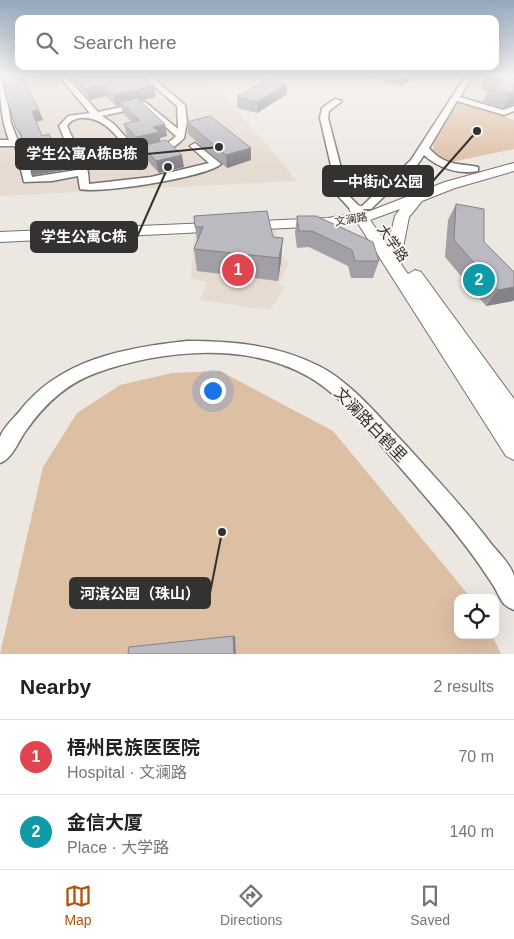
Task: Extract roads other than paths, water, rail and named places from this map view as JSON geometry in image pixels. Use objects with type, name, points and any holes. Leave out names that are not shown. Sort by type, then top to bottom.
[{"type":"main road","name":"文澜路","points":[[0,228],[365,212],[441,180],[514,160]]},
{"type":"main road","name":"文澜路","points":[[0,236],[328,222],[418,198],[450,185],[514,167]]},
{"type":"main road","points":[[328,222],[392,252],[402,216],[418,198]]},
{"type":"main road","name":"大学路","points":[[365,212],[514,448]]},
{"type":"main road","name":"大学路","points":[[392,252],[514,418]]},
{"type":"street","points":[[4,106],[7,123],[14,142]]},
{"type":"street","points":[[88,106],[96,115],[106,120],[135,153],[142,155],[170,147],[181,136],[184,125],[181,106]]},
{"type":"street","points":[[138,106],[96,115],[73,117],[66,120],[63,126],[83,172],[84,187],[119,186],[187,174],[216,164],[195,146]]},
{"type":"street","points":[[147,106],[181,136]]},
{"type":"street","points":[[331,106],[325,110],[324,118],[343,196],[365,212],[415,162],[451,106]]},
{"type":"street","points":[[482,106],[504,114],[514,107]]},
{"type":"street","points":[[0,142],[14,142],[19,145],[28,180],[83,172]]},
{"type":"street","points":[[424,148],[432,158],[447,166],[475,170]]},
{"type":"street","name":"文澜路白鹤里","points":[[0,454],[14,431],[36,405],[59,383],[87,369],[118,359],[173,349],[234,348],[265,353],[293,362],[314,372],[338,388],[368,418],[451,510],[501,576],[514,598]]},
{"type":"place","name":"一中街心公园","points":[[477,131]]},
{"type":"place","name":"学生公寓A栋B栋","points":[[219,147]]},
{"type":"place","name":"学生公寓C栋","points":[[168,167]]},
{"type":"place","name":"梧州民族医医院","points":[[238,270]]},
{"type":"place","name":"金信大厦","points":[[479,280]]},
{"type":"place","name":"河滨公园（珠山）","points":[[222,532]]}]
